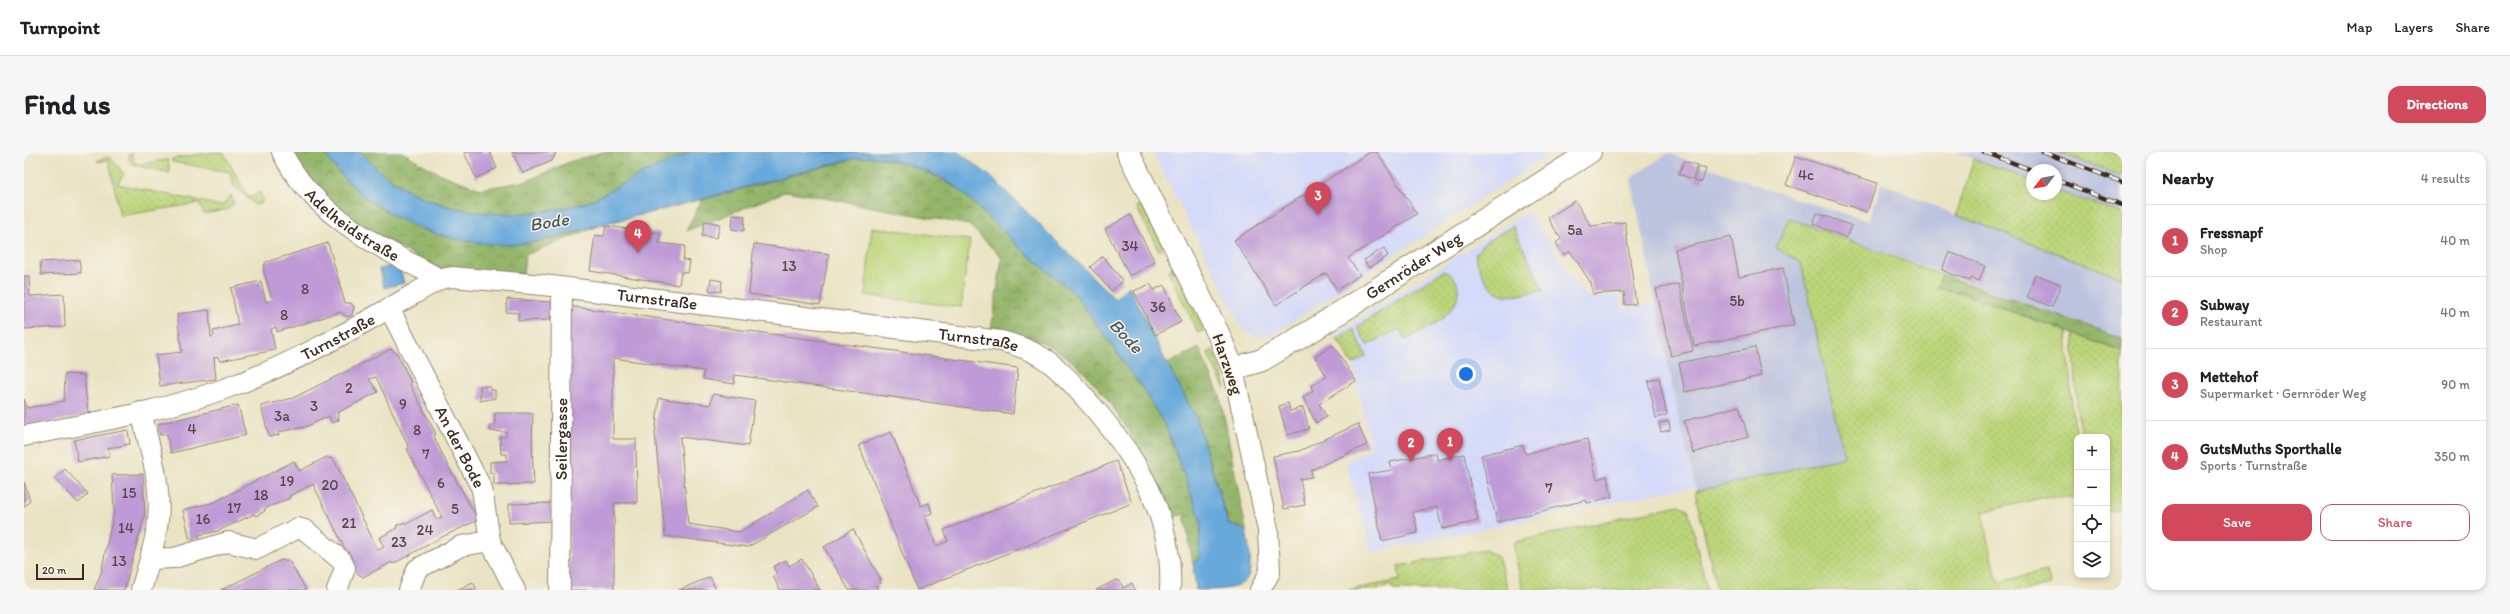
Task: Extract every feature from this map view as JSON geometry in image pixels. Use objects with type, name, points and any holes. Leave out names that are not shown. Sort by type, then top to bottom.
[{"type":"main road","name":"Harzweg","points":[[1128,152],[1214,326],[1232,369]]},
{"type":"main road","name":"Gernröder Weg","points":[[1232,369],[1268,357],[1310,332],[1590,152]]},
{"type":"street","name":"Adelheidstraße","points":[[282,152],[308,190],[348,226],[440,279]]},
{"type":"street","name":"Turnstraße","points":[[24,436],[141,412],[210,394],[268,371],[332,341],[440,279],[466,278],[562,288],[1001,341],[1034,351],[1048,360],[1067,378],[1112,430],[1135,460],[1153,497],[1163,525],[1170,558],[1170,590]]},
{"type":"street","name":"Seilergasse","points":[[560,590],[562,288]]},
{"type":"street","name":"An der Bode","points":[[389,308],[482,489],[490,541],[515,590]]},
{"type":"street","name":"Harzweg","points":[[1232,369],[1266,513],[1270,553],[1264,584]]},
{"type":"street","points":[[141,412],[153,460],[158,501],[158,519],[150,559],[141,590]]},
{"type":"street","points":[[150,559],[174,558],[228,542],[257,549],[298,528],[305,530],[341,560],[345,568],[337,590]]},
{"type":"street","points":[[409,590],[417,569],[462,546],[490,541]]},
{"type":"shaded area","points":[[1153,152],[1540,152],[1544,158],[1271,335],[1259,337],[1244,331]]},
{"type":"shaded area","points":[[1956,152],[2058,152],[2122,176],[2122,214],[2062,192],[2062,164],[2026,164],[2026,179]]},
{"type":"shaded area","points":[[1668,153],[1796,199],[1869,221],[1882,183],[1956,215],[2122,278],[2122,338],[1789,218],[1814,314],[1844,458],[1695,492],[1696,488],[1679,420],[1631,178]]},
{"type":"shaded area","points":[[1528,211],[1572,278],[1589,298],[1620,295],[1623,309],[1655,303],[1679,420],[1696,488],[1678,489],[1371,552],[1346,462],[1371,449],[1353,364],[1334,335]]},
{"type":"green space","points":[[214,152],[223,152],[249,198],[260,192],[263,200],[261,203],[255,205],[233,185],[230,172],[172,162],[172,159]]},
{"type":"green space","points":[[293,152],[324,152],[341,174],[361,194],[383,210],[408,223],[434,233],[462,240],[489,244],[528,243],[551,239],[606,223],[525,255],[523,275],[437,269],[350,219],[308,177]]},
{"type":"green space","points":[[361,152],[402,152],[438,173],[480,189],[527,181],[569,162],[603,152],[691,152],[648,171],[599,197],[584,203],[555,210],[524,213],[494,213],[464,210],[435,202],[408,190],[383,173]]},
{"type":"green space","points":[[2058,152],[2115,152],[2122,155],[2122,176]]},
{"type":"green space","points":[[132,153],[135,164],[168,160],[170,173],[134,165],[129,160],[129,155]]},
{"type":"green space","points":[[107,157],[111,158],[124,174],[117,184],[222,206],[231,195],[234,204],[229,209],[204,214],[199,203],[120,216],[109,160],[98,162],[98,160]]},
{"type":"green space","points":[[876,157],[919,167],[960,190],[1023,251],[1075,294],[1141,386],[1166,427],[1201,521],[1198,560],[1193,563],[1184,514],[1174,517],[1152,472],[1123,422],[1106,398],[1088,377],[1069,359],[1050,346],[1022,335],[991,330],[1002,258],[969,225],[787,191],[686,231],[702,200],[856,158]]},
{"type":"green space","points":[[1974,159],[2026,179],[2026,200],[2062,200],[2062,192],[2122,214],[2122,278],[1956,215]]},
{"type":"green space","points":[[1136,206],[1142,206],[1163,247],[1159,251]]},
{"type":"green space","points":[[1789,218],[1942,275],[1937,288],[1959,292],[2067,332],[2073,420],[2076,434],[2074,434],[2074,499],[2046,497],[1982,512],[1998,582],[2047,571],[2051,585],[2030,590],[1717,590],[1695,492],[1844,457],[1801,263],[1776,248]]},
{"type":"green space","points":[[1513,226],[1543,290],[1521,295],[1505,295],[1491,287],[1479,267],[1476,256],[1481,246]]},
{"type":"green space","points":[[872,227],[970,240],[961,307],[865,295]]},
{"type":"green space","points":[[1173,267],[1204,330],[1198,333],[1168,271]]},
{"type":"green space","points":[[1443,271],[1454,278],[1458,286],[1457,299],[1447,315],[1431,326],[1405,340],[1400,329],[1367,345],[1357,327]]},
{"type":"green space","points":[[1942,275],[2122,338],[2122,352],[1959,292],[1936,288]]},
{"type":"green space","points":[[1353,329],[1366,356],[1353,364],[1337,339]]},
{"type":"green space","points":[[2073,333],[2122,352],[2122,509],[2110,511],[2110,434],[2080,434],[2078,419]]},
{"type":"green space","points":[[1199,348],[1220,396],[1246,530],[1229,524],[1196,417],[1167,364]]},
{"type":"green space","points":[[1213,350],[1223,377],[1225,389],[1207,353]]},
{"type":"green space","points":[[1679,505],[1688,509],[1707,590],[1523,590],[1514,551],[1515,542]]},
{"type":"green space","points":[[1485,550],[1498,557],[1508,590],[1393,590],[1391,585],[1377,590],[1349,590],[1400,580],[1398,566]]},
{"type":"water","name":"Bode","points":[[324,152],[361,152],[383,173],[408,190],[435,202],[464,210],[494,213],[524,213],[555,210],[584,203],[599,197],[648,171],[691,152],[958,152],[990,176],[1115,299],[1129,286],[1167,364],[1196,417],[1228,524],[1246,530],[1250,562],[1249,573],[1245,580],[1239,585],[1214,590],[1196,590],[1193,563],[1198,560],[1201,521],[1166,427],[1141,386],[1075,294],[1023,251],[960,190],[940,177],[899,161],[876,157],[856,158],[556,237],[531,243],[504,245],[478,243],[452,238],[426,231],[402,220],[379,207],[358,192],[340,173]]},
{"type":"water","points":[[399,264],[404,283],[384,288],[379,269]]},
{"type":"building","points":[[464,152],[490,152],[497,168],[476,178]]},
{"type":"building","points":[[512,152],[556,152],[552,161],[523,173]]},
{"type":"building","points":[[1370,152],[1377,152],[1417,214],[1348,258],[1360,275],[1337,290],[1326,273],[1276,305],[1234,240]]},
{"type":"building","points":[[1796,156],[1877,183],[1867,212],[1786,185]]},
{"type":"building","points":[[1684,161],[1697,165],[1692,179],[1679,174]]},
{"type":"building","points":[[1698,167],[1706,169],[1702,182],[1694,180]]},
{"type":"building","points":[[1575,201],[1591,226],[1625,222],[1636,304],[1625,305],[1624,292],[1593,294],[1591,283],[1570,251],[1564,255],[1556,243],[1561,239],[1548,218]]},
{"type":"building","points":[[1817,213],[1852,226],[1847,238],[1813,224]]},
{"type":"building","points":[[733,215],[745,216],[744,231],[732,229]]},
{"type":"building","points":[[1130,215],[1155,262],[1130,276],[1105,229]]},
{"type":"building","points":[[705,221],[720,224],[717,238],[702,236]]},
{"type":"building","points":[[606,226],[660,233],[659,243],[685,246],[683,260],[690,261],[688,273],[681,272],[679,285],[590,271],[595,235],[604,236]]},
{"type":"building","points":[[1731,237],[1739,277],[1783,268],[1794,325],[1694,346],[1675,249]]},
{"type":"building","points":[[328,243],[345,303],[351,303],[354,307],[352,315],[347,317],[340,312],[277,332],[276,327],[271,329],[275,350],[220,361],[218,357],[214,358],[216,379],[160,386],[156,355],[182,352],[177,314],[209,310],[211,337],[214,336],[213,331],[238,325],[231,288],[261,281],[266,302],[272,300],[263,268],[266,262]]},
{"type":"building","points":[[754,244],[829,254],[820,305],[749,294]]},
{"type":"building","points":[[1384,248],[1388,256],[1369,268],[1364,260]]},
{"type":"building","points":[[1949,252],[1985,266],[1979,281],[1971,278],[1970,281],[1942,270]]},
{"type":"building","points":[[1103,256],[1123,281],[1111,291],[1090,267]]},
{"type":"building","points":[[79,260],[81,273],[41,275],[40,262]]},
{"type":"building","points":[[2035,274],[2061,284],[2052,307],[2027,297]]},
{"type":"building","points":[[24,276],[29,276],[30,296],[64,294],[65,327],[24,329]]},
{"type":"building","points":[[711,279],[722,281],[721,292],[709,290]]},
{"type":"building","points":[[1150,284],[1154,290],[1164,285],[1181,322],[1155,335],[1134,291]]},
{"type":"building","points":[[1679,284],[1693,351],[1671,356],[1656,289]]},
{"type":"building","points":[[507,299],[552,302],[550,320],[518,321],[519,313],[506,312]]},
{"type":"building","points":[[568,306],[1018,368],[1013,414],[735,375],[734,384],[703,379],[704,371],[613,358],[613,439],[636,439],[637,503],[614,503],[614,590],[569,590]]},
{"type":"building","points":[[1333,345],[1356,381],[1319,404],[1327,417],[1316,423],[1303,397],[1313,391],[1311,386],[1327,377],[1315,357]]},
{"type":"building","points":[[1755,347],[1761,376],[1685,392],[1679,363]]},
{"type":"building","points":[[391,349],[397,353],[411,382],[409,383],[436,434],[434,436],[445,460],[478,520],[444,536],[393,564],[392,562],[363,577],[357,573],[313,484],[289,496],[290,498],[264,509],[265,511],[256,516],[254,514],[218,531],[199,535],[199,538],[190,540],[183,510],[215,502],[294,461],[299,471],[327,457],[334,460],[378,550],[384,547],[379,538],[397,528],[396,526],[405,522],[406,524],[432,510],[436,520],[442,517],[407,449],[409,448],[376,377],[369,379],[378,392],[337,413],[339,420],[332,423],[329,416],[305,427],[278,432],[279,435],[269,437],[261,406],[293,398]]},
{"type":"building","points":[[65,374],[84,375],[88,415],[24,427],[24,399],[27,408],[64,401]]},
{"type":"building","points":[[1659,378],[1667,415],[1656,418],[1648,381]]},
{"type":"building","points":[[480,386],[490,386],[490,390],[495,390],[495,398],[480,401]]},
{"type":"building","points":[[713,394],[755,401],[748,446],[680,437],[688,524],[740,532],[808,490],[818,507],[748,547],[665,536],[655,434],[659,398],[710,405]]},
{"type":"building","points":[[1288,403],[1290,411],[1303,407],[1309,429],[1287,435],[1279,406]]},
{"type":"building","points":[[238,405],[246,435],[171,453],[167,434],[160,435],[158,424]]},
{"type":"building","points":[[1739,406],[1748,437],[1693,453],[1684,421]]},
{"type":"building","points":[[495,413],[533,413],[532,445],[534,484],[494,485],[494,473],[490,473],[490,462],[507,461],[507,454],[501,454],[500,437],[506,437],[506,432],[490,431],[490,425],[495,425]]},
{"type":"building","points":[[1669,421],[1670,430],[1661,432],[1659,423]]},
{"type":"building","points":[[1358,424],[1367,445],[1311,470],[1312,477],[1300,479],[1305,505],[1284,509],[1273,456],[1299,451]]},
{"type":"building","points":[[128,430],[130,444],[108,448],[110,456],[78,462],[74,440]]},
{"type":"building","points":[[891,432],[921,506],[929,503],[932,513],[925,516],[936,546],[948,541],[944,530],[1116,461],[1132,503],[917,590],[859,445]]},
{"type":"building","points":[[1587,439],[1597,479],[1607,476],[1612,497],[1587,503],[1586,500],[1497,522],[1481,455],[1523,445],[1525,454]]},
{"type":"building","points":[[1436,453],[1437,460],[1464,454],[1478,521],[1442,529],[1437,507],[1413,512],[1418,533],[1382,541],[1368,474],[1392,470],[1390,462]]},
{"type":"building","points":[[65,469],[88,494],[78,503],[55,478]]},
{"type":"building","points":[[143,474],[145,514],[124,590],[94,590],[101,573],[114,511],[112,475]]},
{"type":"building","points":[[24,482],[30,501],[24,507]]},
{"type":"building","points":[[554,503],[555,521],[509,523],[509,504]]},
{"type":"building","points":[[853,529],[881,580],[879,581],[881,583],[876,586],[878,590],[849,590],[824,547]]},
{"type":"building","points":[[802,559],[820,590],[780,590],[773,576],[777,574],[773,567],[786,560],[789,566]]},
{"type":"building","points":[[281,560],[290,562],[306,590],[221,590]]},
{"type":"building","points":[[710,577],[716,590],[679,590]]},
{"type":"building","points":[[1116,580],[1120,581],[1123,588],[1132,583],[1135,590],[1096,590]]},
{"type":"building","points":[[473,582],[477,590],[457,590]]},
{"type":"railway","points":[[1984,152],[2026,168]]},
{"type":"railway","points":[[2043,152],[2122,182]]},
{"type":"railway","points":[[2062,182],[2122,205]]},
{"type":"place","name":"Mettehof","points":[[1318,215]]},
{"type":"place","name":"GutsMuths Sporthalle","points":[[638,253]]},
{"type":"place","name":"Fressnapf","points":[[1450,461]]},
{"type":"place","name":"Subway","points":[[1411,462]]}]
